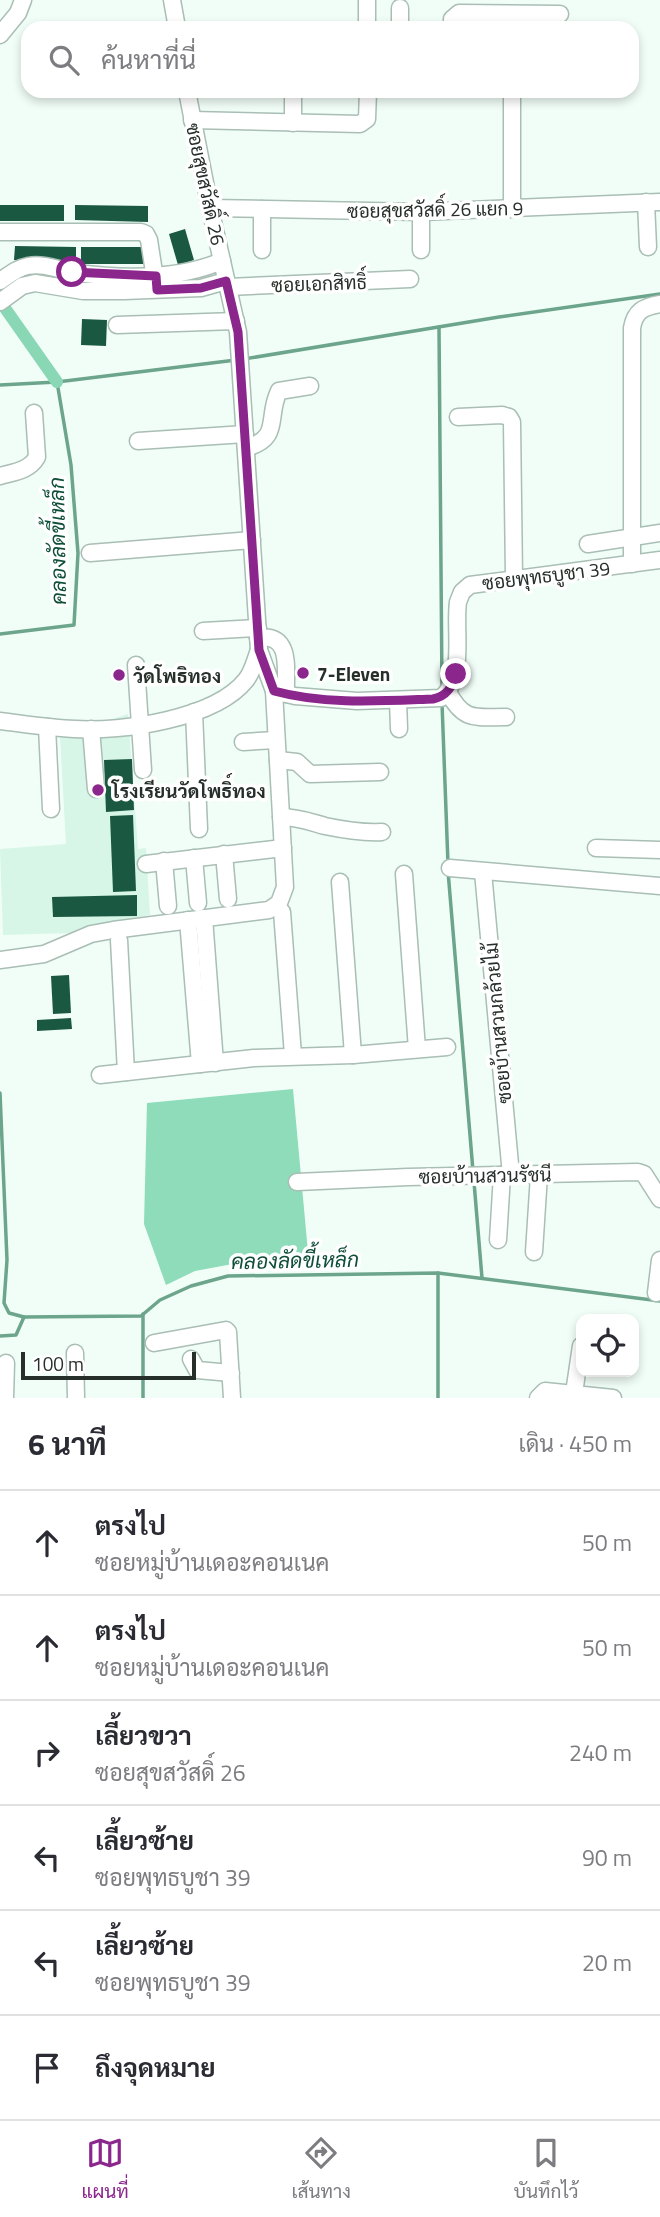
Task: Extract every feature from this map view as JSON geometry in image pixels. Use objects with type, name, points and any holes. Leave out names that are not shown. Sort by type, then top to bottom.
[{"type":"street","points":[[172,0],[176,21]]},
{"type":"street","points":[[368,0],[368,21]]},
{"type":"street","points":[[0,35],[3,34],[17,2]]},
{"type":"street","points":[[400,8],[400,21]]},
{"type":"street","points":[[453,21],[454,16],[459,13],[560,14]]},
{"type":"street","name":"ซอยสุขสวัสดิ์ 26","points":[[188,98],[237,327],[258,639],[280,693]]},
{"type":"street","points":[[293,98],[293,123]]},
{"type":"street","points":[[192,120],[364,123],[368,113],[368,98]]},
{"type":"street","points":[[512,98],[512,209]]},
{"type":"street","points":[[648,247],[653,202]]},
{"type":"street","name":"ซอยสุขสวัสดิ์ 26 แยก 9","points":[[210,208],[421,212],[653,202]]},
{"type":"street","points":[[262,209],[262,250]]},
{"type":"street","points":[[421,212],[421,250]]},
{"type":"street","points":[[0,232],[141,232],[146,234],[149,240],[156,283]]},
{"type":"street","points":[[0,281],[18,279],[83,291],[156,283],[222,261]]},
{"type":"street","points":[[0,302],[18,279]]},
{"type":"street","name":"ซอยเอกสิทธิ์","points":[[156,283],[201,288],[227,284],[410,279]]},
{"type":"street","points":[[632,564],[632,328],[639,310],[660,304]]},
{"type":"street","points":[[117,325],[237,327]]},
{"type":"street","points":[[138,441],[266,440],[279,391],[310,386]]},
{"type":"street","points":[[0,476],[24,470],[37,457],[34,413]]},
{"type":"street","points":[[458,416],[502,415],[509,417],[512,422],[514,578]]},
{"type":"street","points":[[588,544],[660,533]]},
{"type":"street","points":[[90,553],[252,540]]},
{"type":"street","name":"ซอยพุทธบูชา 39","points":[[448,692],[456,674],[456,614],[462,592],[470,585],[660,560]]},
{"type":"street","points":[[8,960],[44,954],[91,934],[197,914],[256,912],[276,907],[285,887],[276,740],[284,648],[279,641],[272,638],[258,639],[203,631]]},
{"type":"street","points":[[0,721],[91,729],[139,724],[194,712],[233,692],[252,670],[258,639]]},
{"type":"street","points":[[136,665],[142,770]]},
{"type":"street","points":[[280,693],[358,701],[433,699],[441,698],[448,692],[458,710],[470,716],[506,718]]},
{"type":"street","points":[[398,700],[399,729]]},
{"type":"street","points":[[194,712],[200,829]]},
{"type":"street","points":[[47,726],[51,808]]},
{"type":"street","points":[[91,729],[96,789]]},
{"type":"street","points":[[243,742],[276,740]]},
{"type":"street","points":[[278,760],[297,762],[310,774],[380,772]]},
{"type":"street","points":[[281,817],[300,817],[322,825],[366,833],[382,832]]},
{"type":"street","points":[[146,864],[283,848]]},
{"type":"street","points":[[596,848],[660,850]]},
{"type":"street","points":[[224,854],[228,900]]},
{"type":"street","points":[[194,858],[208,1064]]},
{"type":"street","points":[[164,861],[168,906]]},
{"type":"street","points":[[450,868],[660,886]]},
{"type":"street","name":"ซอยบ้านสวนกล้วยไม้","points":[[483,872],[506,1175],[498,1240]]},
{"type":"street","points":[[404,874],[417,1049]]},
{"type":"street","points":[[340,882],[353,1055]]},
{"type":"street","points":[[282,912],[293,1055]]},
{"type":"street","points":[[119,940],[126,1072]]},
{"type":"street","points":[[100,1075],[293,1055],[353,1055],[447,1047]]},
{"type":"street","name":"ซอยบ้านสวนรัชนี","points":[[297,1182],[638,1171],[644,1174],[660,1199]]},
{"type":"street","points":[[534,1252],[539,1175]]},
{"type":"street","points":[[656,1293],[660,1260]]},
{"type":"street","points":[[154,1343],[228,1332],[232,1398]]},
{"type":"street","points":[[75,1353],[76,1398]]},
{"type":"street","points":[[191,1359],[197,1370],[231,1373]]},
{"type":"street","points":[[5,1398],[6,1363]]},
{"type":"street","points":[[575,1393],[577,1377]]},
{"type":"street","points":[[538,1398],[545,1391],[605,1398]]},
{"type":"shaded area","name":"โรงเรียนวัดโพธิ์ทอง","points":[[128,714],[138,849],[146,848],[150,915],[83,927],[70,933],[3,935],[0,849],[66,844],[60,736]]},
{"type":"green space","points":[[293,1089],[309,1263],[238,1263],[195,1271],[166,1285],[144,1224],[147,1103]]},
{"type":"building","points":[[0,205],[64,205],[64,221],[0,221]]},
{"type":"building","points":[[75,205],[148,206],[148,222],[75,220]]},
{"type":"building","points":[[185,229],[194,260],[178,265],[169,234]]},
{"type":"building","points":[[15,246],[76,247],[76,260],[14,260]]},
{"type":"building","points":[[81,247],[143,247],[143,264],[81,264]]},
{"type":"building","points":[[82,319],[107,320],[106,346],[81,345]]},
{"type":"building","points":[[132,759],[134,810],[106,812],[104,760]]},
{"type":"building","points":[[133,815],[136,891],[113,892],[110,816]]},
{"type":"building","points":[[137,895],[137,916],[53,917],[52,897]]},
{"type":"building","points":[[69,975],[71,1013],[53,1014],[51,976]]},
{"type":"building","points":[[71,1018],[72,1029],[37,1031],[37,1020]]},
{"type":"waterway","points":[[244,359],[499,317],[660,294]]},
{"type":"waterway","points":[[0,301],[57,382]]},
{"type":"waterway","points":[[439,327],[442,689]]},
{"type":"waterway","points":[[0,385],[57,382],[236,360]]},
{"type":"waterway","name":"คลองลัดขี้เหล็ก","points":[[0,634],[74,625],[78,553],[71,465],[57,382]]},
{"type":"waterway","points":[[442,703],[448,864]]},
{"type":"waterway","points":[[448,871],[473,1171]]},
{"type":"waterway","name":"คลองลัดขี้เหล็ก","points":[[0,1093],[7,1260],[4,1303],[9,1313],[24,1317],[141,1316],[160,1300],[191,1286],[228,1276],[438,1273],[438,1398]]},
{"type":"waterway","points":[[474,1182],[482,1278]]},
{"type":"waterway","points":[[438,1273],[660,1301]]},
{"type":"waterway","points":[[143,1314],[143,1398]]},
{"type":"waterway","points":[[0,1336],[16,1335],[24,1317]]},
{"type":"place","name":"7-Eleven","points":[[303,673]]},
{"type":"place","name":"วัดโพธิทอง","points":[[119,675]]},
{"type":"place","name":"โรงเรียนวัดโพธิ์ทอง","points":[[98,790]]},
{"type":"route","points":[[72,272],[156,276],[157,290],[201,288],[226,281],[238,332],[259,650],[274,691],[295,696],[358,701],[433,699],[441,698],[448,692],[456,674]]}]
